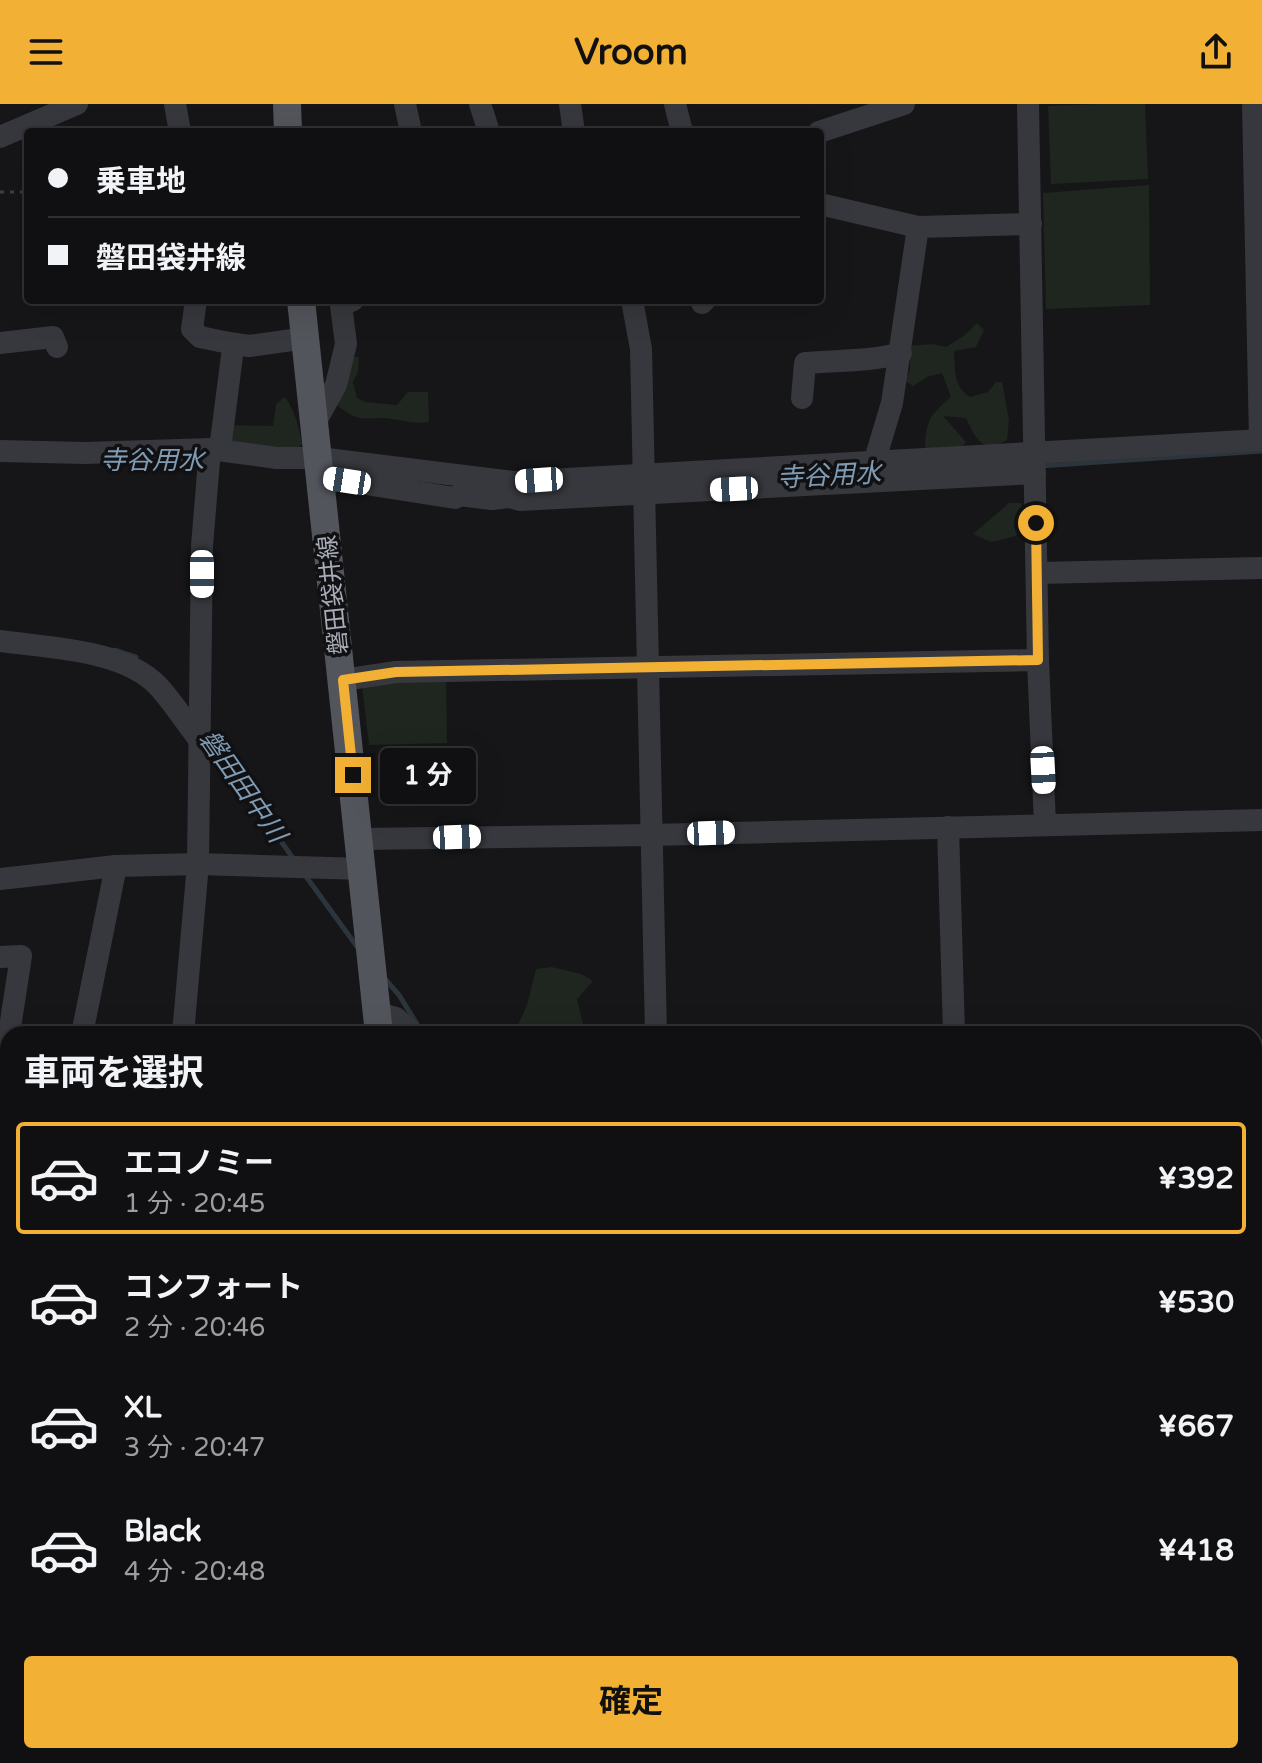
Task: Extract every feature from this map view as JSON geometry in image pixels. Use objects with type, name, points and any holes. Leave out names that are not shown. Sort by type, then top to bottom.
[{"type":"main road","points":[[287,104],[288,128]]},
{"type":"main road","name":"磐田袋井線","points":[[302,304],[378,1023]]},
{"type":"street","points":[[0,137],[77,104]]},
{"type":"street","points":[[175,104],[179,128]]},
{"type":"street","points":[[405,104],[410,128]]},
{"type":"street","points":[[480,104],[488,128]]},
{"type":"street","points":[[570,104],[573,128]]},
{"type":"street","points":[[675,104],[681,128]]},
{"type":"street","points":[[824,130],[904,104]]},
{"type":"street","points":[[1028,104],[1038,660],[1045,825]]},
{"type":"street","points":[[0,451],[85,453],[215,449],[320,467],[513,482],[644,484],[1035,463],[1261,440],[1253,104]]},
{"type":"street","points":[[824,205],[918,227],[1031,224]]},
{"type":"street","points":[[874,463],[892,403],[918,227]]},
{"type":"street","points":[[195,304],[192,329],[200,337],[249,346],[306,338]]},
{"type":"street","points":[[315,423],[336,385],[346,344],[341,305],[343,304]]},
{"type":"street","points":[[633,304],[641,349],[656,1026]]},
{"type":"street","points":[[0,343],[53,337],[57,347]]},
{"type":"street","points":[[184,1026],[198,864],[202,546],[233,348],[229,343]]},
{"type":"street","points":[[802,398],[805,363],[879,359],[901,353]]},
{"type":"street","points":[[644,484],[874,463],[1035,463]]},
{"type":"street","points":[[1038,573],[1262,568]]},
{"type":"street","points":[[0,641],[112,659],[138,670],[158,686],[201,742]]},
{"type":"street","points":[[343,680],[396,672],[1038,660]]},
{"type":"street","points":[[359,839],[1262,820]]},
{"type":"street","points":[[948,827],[954,1026]]},
{"type":"street","points":[[0,879],[116,866],[198,864],[363,869]]},
{"type":"street","points":[[84,1026],[116,866]]},
{"type":"street","points":[[0,957],[21,956],[10,1026]]},
{"type":"street","points":[[378,1023],[396,1018],[404,1026]]},
{"type":"path","points":[[0,192],[24,192]]},
{"type":"shaded area","points":[[1145,104],[1148,179],[1051,184],[1048,106]]},
{"type":"shaded area","points":[[1149,185],[1150,305],[1046,309],[1043,193]]},
{"type":"shaded area","points":[[977,323],[984,330],[976,347],[954,351],[956,377],[960,388],[970,397],[988,392],[996,382],[1002,382],[1009,420],[1007,440],[986,445],[977,438],[966,418],[943,416],[966,442],[960,449],[925,448],[930,419],[951,397],[942,373],[927,377],[913,386],[905,381],[910,369],[909,346],[933,344],[946,347]]},
{"type":"shaded area","points":[[351,357],[359,357],[358,372],[353,382],[357,398],[365,402],[397,405],[408,392],[428,392],[429,422],[359,418],[338,406],[338,393]]},
{"type":"shaded area","points":[[285,397],[301,438],[302,444],[296,451],[229,441],[223,425],[273,426],[276,404]]},
{"type":"shaded area","points":[[1009,503],[1021,503],[1025,517],[1016,536],[991,542],[973,534]]},
{"type":"shaded area","points":[[446,671],[447,743],[369,745],[361,677]]},
{"type":"shaded area","points":[[552,967],[581,974],[593,981],[577,999],[584,1026],[518,1026],[527,1005],[536,969]]},
{"type":"waterway","name":"寺谷用水","points":[[1040,466],[1262,451]]},
{"type":"waterway","name":"磐田田中川","points":[[115,650],[136,657]]},
{"type":"waterway","name":"磐田田中川","points":[[208,738],[295,861]]},
{"type":"waterway","name":"磐田田中川","points":[[305,875],[358,948]]},
{"type":"waterway","name":"磐田田中川","points":[[386,980],[417,1024]]},
{"type":"route","points":[[353,775],[343,680],[396,672],[1038,660],[1036,523]]}]
